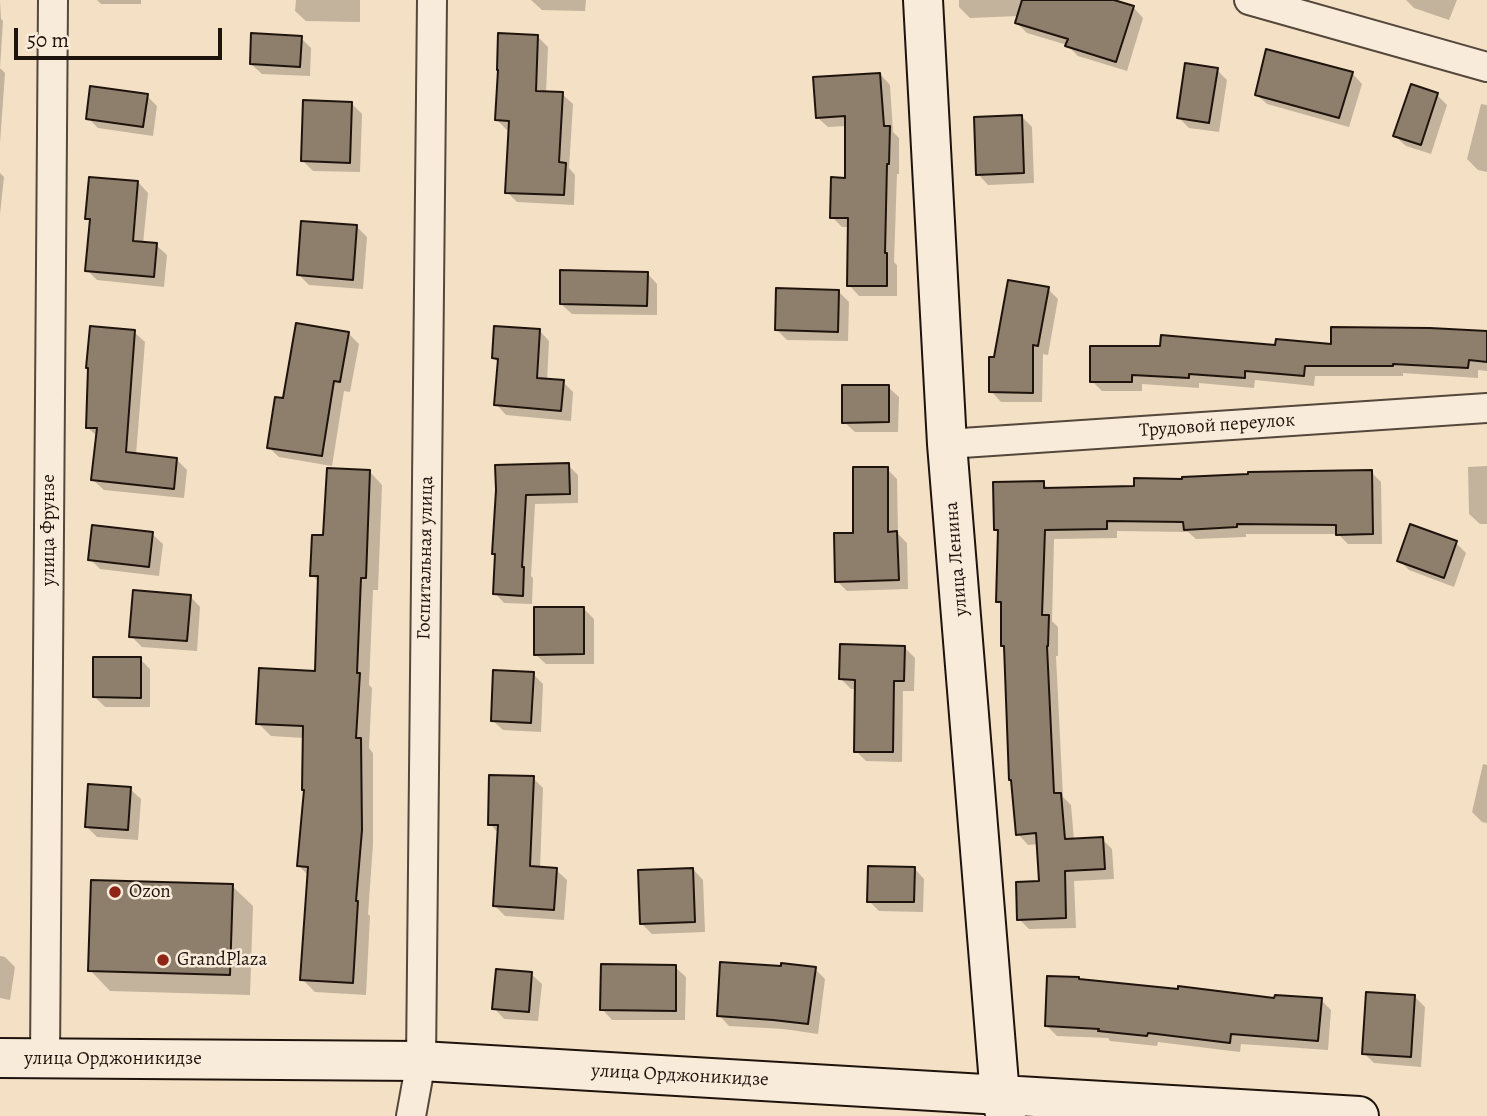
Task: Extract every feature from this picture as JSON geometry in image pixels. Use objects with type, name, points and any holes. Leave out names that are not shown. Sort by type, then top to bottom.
[{"type":"street","name":"улица Фрунзе","points":[[46,1059],[53,0]]},
{"type":"street","name":"Госпитальная улица","points":[[411,1116],[421,1061],[432,0]]},
{"type":"street","name":"улица Ленина","points":[[923,0],[947,444],[1003,1106]]},
{"type":"street","points":[[1249,0],[1487,67]]},
{"type":"street","name":"Трудовой переулок","points":[[947,444],[1487,408]]},
{"type":"street","name":"улица Орджоникидзе","points":[[0,1058],[421,1061],[1003,1106],[1359,1116]]},
{"type":"building","points":[[1022,0],[1114,0],[1134,6],[1116,62],[1065,46],[1068,39],[1015,23]]},
{"type":"building","points":[[251,33],[302,36],[300,67],[250,64]]},
{"type":"building","points":[[498,33],[538,35],[536,91],[563,92],[559,162],[566,163],[564,195],[505,193],[509,121],[495,120]]},
{"type":"building","points":[[1266,49],[1353,72],[1339,118],[1255,95]]},
{"type":"building","points":[[1185,63],[1218,68],[1209,123],[1177,118]]},
{"type":"building","points":[[880,73],[884,126],[890,126],[885,253],[887,286],[847,286],[848,218],[830,218],[831,177],[845,178],[845,116],[816,118],[813,77]]},
{"type":"building","points":[[1411,84],[1438,93],[1421,145],[1393,136]]},
{"type":"building","points":[[90,86],[148,94],[143,127],[86,119]]},
{"type":"building","points":[[303,100],[352,102],[350,163],[301,161]]},
{"type":"building","points":[[1022,115],[1024,173],[976,175],[974,117]]},
{"type":"building","points":[[89,177],[138,181],[133,241],[157,243],[154,277],[85,271],[90,219],[85,219]]},
{"type":"building","points":[[301,221],[357,225],[353,280],[297,275]]},
{"type":"building","points":[[560,270],[648,272],[647,306],[560,304]]},
{"type":"building","points":[[1008,280],[1049,287],[1038,346],[1033,345],[1033,393],[989,392],[989,357],[994,357]]},
{"type":"building","points":[[776,288],[839,290],[838,332],[775,330]]},
{"type":"building","points":[[296,323],[349,332],[340,382],[334,381],[322,456],[267,448],[275,397],[283,398]]},
{"type":"building","points":[[90,326],[135,330],[126,452],[177,458],[174,489],[91,480],[97,428],[86,428],[86,368]]},
{"type":"building","points":[[494,326],[540,329],[537,378],[564,380],[561,411],[494,405],[498,359],[492,358]]},
{"type":"building","points":[[1331,327],[1487,331],[1487,362],[1469,360],[1468,368],[1393,364],[1305,366],[1304,376],[1245,371],[1245,378],[1189,374],[1189,378],[1132,375],[1132,382],[1090,382],[1090,346],[1160,346],[1161,335],[1275,345],[1276,339],[1331,344]]},
{"type":"building","points":[[842,385],[889,385],[889,422],[842,423]]},
{"type":"building","points":[[569,463],[570,494],[526,495],[523,596],[493,594],[495,465]]},
{"type":"building","points":[[853,467],[888,467],[888,532],[897,531],[899,580],[835,582],[834,533],[853,533]]},
{"type":"building","points":[[327,468],[370,470],[366,578],[361,578],[357,673],[360,673],[356,738],[361,738],[362,830],[353,983],[300,980],[308,867],[297,866],[304,790],[303,726],[256,724],[259,668],[315,671],[318,576],[310,576],[312,535],[323,535]]},
{"type":"building","points":[[1372,470],[1373,534],[1336,535],[1336,525],[1237,524],[1237,527],[1184,530],[1183,522],[1107,521],[1107,529],[1045,530],[1042,615],[1049,615],[1047,646],[1054,793],[1061,793],[1065,839],[1103,837],[1105,869],[1065,871],[1066,918],[1017,920],[1016,882],[1039,881],[1036,833],[1016,835],[1009,780],[1001,602],[996,602],[998,530],[994,530],[993,482],[1044,481],[1044,488],[1134,486],[1134,478],[1182,479],[1248,472]]},
{"type":"building","points":[[1410,524],[1457,541],[1444,578],[1397,561]]},
{"type":"building","points":[[92,525],[153,532],[149,567],[88,560]]},
{"type":"building","points":[[133,590],[191,595],[187,641],[129,637]]},
{"type":"building","points":[[534,607],[584,607],[584,654],[534,655]]},
{"type":"building","points":[[840,644],[905,646],[904,681],[894,681],[893,752],[854,752],[855,680],[839,679]]},
{"type":"building","points":[[93,657],[141,657],[141,698],[93,697]]},
{"type":"building","points":[[493,670],[534,672],[531,723],[491,721]]},
{"type":"building","points":[[489,775],[534,776],[530,866],[557,868],[554,910],[493,906],[498,825],[488,825]]},
{"type":"building","points":[[88,784],[131,787],[128,830],[85,827]]},
{"type":"building","points":[[868,866],[915,867],[914,902],[867,902]]},
{"type":"building","points":[[693,868],[695,922],[640,924],[638,870]]},
{"type":"building","points":[[91,880],[233,884],[230,975],[88,971]]},
{"type":"building","points":[[720,962],[781,966],[781,963],[816,967],[808,1024],[717,1016]]},
{"type":"building","points":[[601,964],[676,965],[676,1011],[600,1010]]},
{"type":"building","points":[[496,969],[532,972],[529,1012],[492,1009]]},
{"type":"building","points":[[1047,976],[1079,977],[1178,989],[1178,986],[1274,998],[1275,995],[1322,998],[1318,1041],[1231,1034],[1230,1043],[1148,1033],[1147,1036],[1098,1031],[1099,1029],[1045,1026]]},
{"type":"building","points":[[1366,992],[1415,995],[1411,1057],[1362,1054]]},
{"type":"place","name":"Ozon","points":[[115,892]]},
{"type":"place","name":"GrandPlaza","points":[[163,960]]}]
